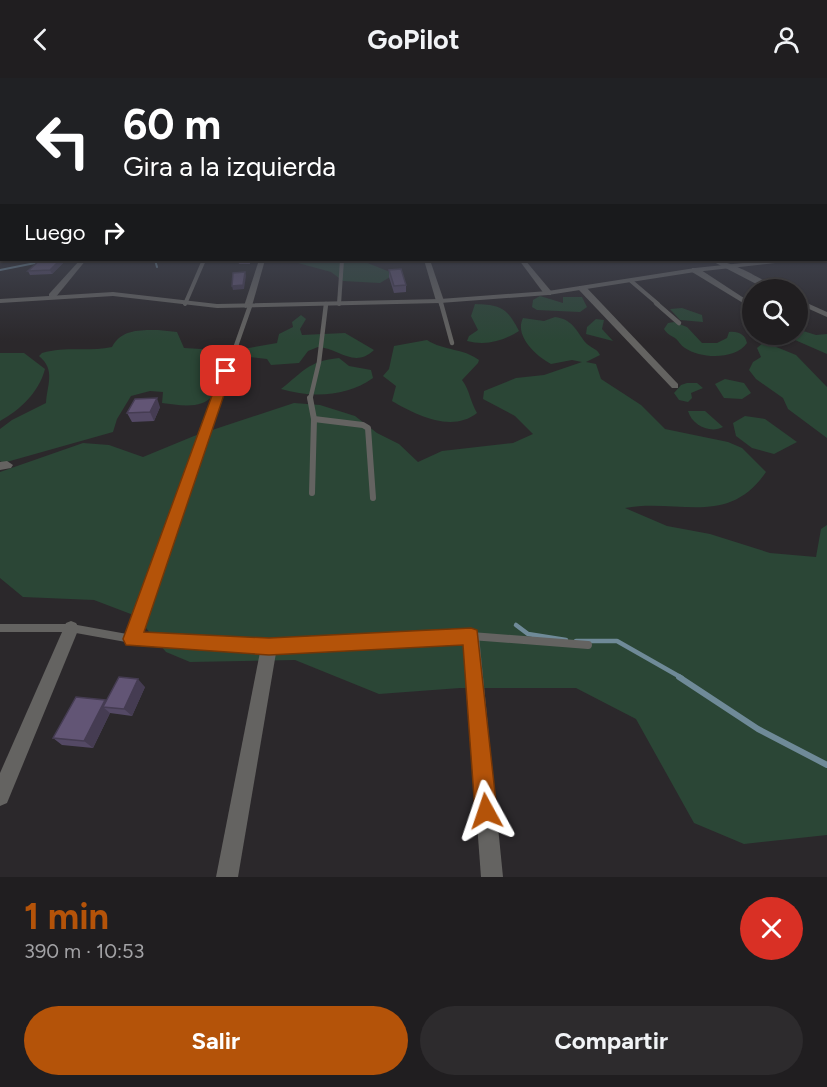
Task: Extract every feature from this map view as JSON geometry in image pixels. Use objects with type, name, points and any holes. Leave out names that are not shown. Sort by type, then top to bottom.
[{"type":"street","points":[[52,296],[78,266]]},
{"type":"street","points":[[249,306],[260,266]]},
{"type":"street","points":[[429,266],[440,301]]},
{"type":"street","points":[[527,266],[548,293]]},
{"type":"street","points":[[0,301],[52,296],[129,294],[185,304],[249,306],[440,301],[548,293],[724,266]]},
{"type":"street","points":[[727,266],[753,279]]},
{"type":"street","points":[[695,270],[742,300]]},
{"type":"street","points":[[582,288],[675,386]]},
{"type":"street","points":[[808,306],[827,315]]},
{"type":"street","points":[[0,796],[71,628]]},
{"type":"street","points":[[471,636],[492,877]]},
{"type":"street","points":[[227,877],[269,647]]},
{"type":"lane","points":[[185,304],[201,266]]},
{"type":"lane","points":[[339,304],[342,266]]},
{"type":"lane","points":[[632,281],[679,323]]},
{"type":"lane","points":[[440,301],[452,343]]},
{"type":"lane","points":[[312,493],[314,419],[310,411],[326,304]]},
{"type":"lane","points":[[132,639],[249,306]]},
{"type":"lane","points":[[314,419],[363,425],[368,428],[373,498]]},
{"type":"lane","points":[[0,628],[71,628],[132,639],[269,647],[471,636],[588,645]]},
{"type":"green space","points":[[310,266],[376,266],[395,274],[380,283],[343,281],[331,272]]},
{"type":"green space","points":[[540,296],[563,303],[563,297],[582,297],[587,307],[580,312],[537,310],[532,307],[533,300]]},
{"type":"green space","points":[[475,304],[491,305],[502,309],[511,317],[519,331],[494,342],[467,341],[469,336],[478,330],[471,316]]},
{"type":"green space","points":[[682,308],[702,315],[703,322],[680,320],[670,309]]},
{"type":"green space","points":[[301,315],[306,319],[300,329],[302,335],[345,333],[374,350],[360,358],[353,358],[318,347],[308,351],[299,363],[271,365],[267,359],[233,355],[237,350],[277,343],[279,334],[293,327],[292,322]]},
{"type":"green space","points":[[555,317],[570,323],[585,342],[599,353],[600,355],[586,362],[596,364],[601,379],[641,405],[665,429],[728,442],[742,448],[766,472],[751,489],[735,500],[719,505],[625,508],[667,526],[710,534],[770,553],[816,557],[821,529],[827,525],[827,835],[744,844],[694,823],[636,719],[576,688],[460,688],[379,694],[295,660],[190,662],[166,652],[136,616],[94,600],[23,597],[0,578],[0,472],[83,443],[109,445],[143,457],[194,436],[294,403],[320,405],[355,416],[377,433],[399,444],[418,462],[442,451],[513,443],[533,434],[515,416],[483,399],[484,391],[516,378],[544,375],[582,362],[572,360],[551,364],[528,345],[521,332],[523,318],[544,321]]},
{"type":"green space","points":[[596,319],[604,320],[602,329],[613,341],[586,334],[587,327]]},
{"type":"green space","points":[[674,322],[687,327],[702,343],[717,343],[727,338],[729,332],[732,332],[742,335],[742,345],[745,345],[742,349],[726,355],[708,356],[692,352],[665,331],[668,323]]},
{"type":"green space","points":[[158,330],[177,332],[184,348],[218,350],[220,355],[207,366],[201,377],[213,395],[208,400],[197,405],[183,405],[162,403],[163,392],[150,391],[131,396],[117,419],[113,432],[3,463],[0,461],[0,429],[12,420],[46,403],[49,372],[39,356],[42,353],[112,347],[126,334]]},
{"type":"green space","points":[[808,332],[816,335],[827,334],[827,354],[806,345]]},
{"type":"green space","points":[[427,340],[433,344],[467,353],[479,360],[462,380],[477,413],[467,419],[457,422],[434,420],[392,401],[396,386],[383,376],[389,369],[394,346]]},
{"type":"green space","points":[[760,345],[771,345],[796,355],[827,387],[827,438],[788,409],[783,398],[756,379],[749,370],[753,362],[761,357],[757,348]]},
{"type":"green space","points":[[0,353],[24,353],[45,369],[28,400],[0,421]]},
{"type":"green space","points":[[339,358],[349,366],[371,370],[373,378],[352,389],[328,394],[304,394],[281,389],[313,365]]},
{"type":"green space","points":[[725,379],[744,383],[751,393],[742,399],[724,398],[715,384]]},
{"type":"green space","points":[[697,383],[703,388],[691,393],[692,398],[688,402],[679,400],[674,393],[681,385]]},
{"type":"green space","points":[[688,411],[705,411],[723,427],[707,429],[702,427],[693,420]]},
{"type":"green space","points":[[745,416],[765,419],[797,442],[774,454],[752,448],[736,436],[733,423]]},
{"type":"building","points":[[33,266],[54,266],[50,270],[28,271]]},
{"type":"building","points":[[401,269],[406,285],[394,286],[389,270]]},
{"type":"building","points":[[245,272],[243,285],[232,286],[233,273]]},
{"type":"building","points":[[157,398],[150,412],[127,413],[135,399]]},
{"type":"building","points":[[119,677],[138,679],[124,709],[103,707]]},
{"type":"building","points":[[76,697],[105,700],[84,741],[53,738]]},
{"type":"waterway","points":[[0,270],[19,266]]},
{"type":"waterway","points":[[516,625],[528,634],[566,640]]},
{"type":"waterway","points":[[576,641],[617,641],[682,678]]},
{"type":"waterway","points":[[679,677],[758,729],[827,765]]},
{"type":"route","points":[[226,371],[132,639],[269,647],[471,636],[486,811]]}]
